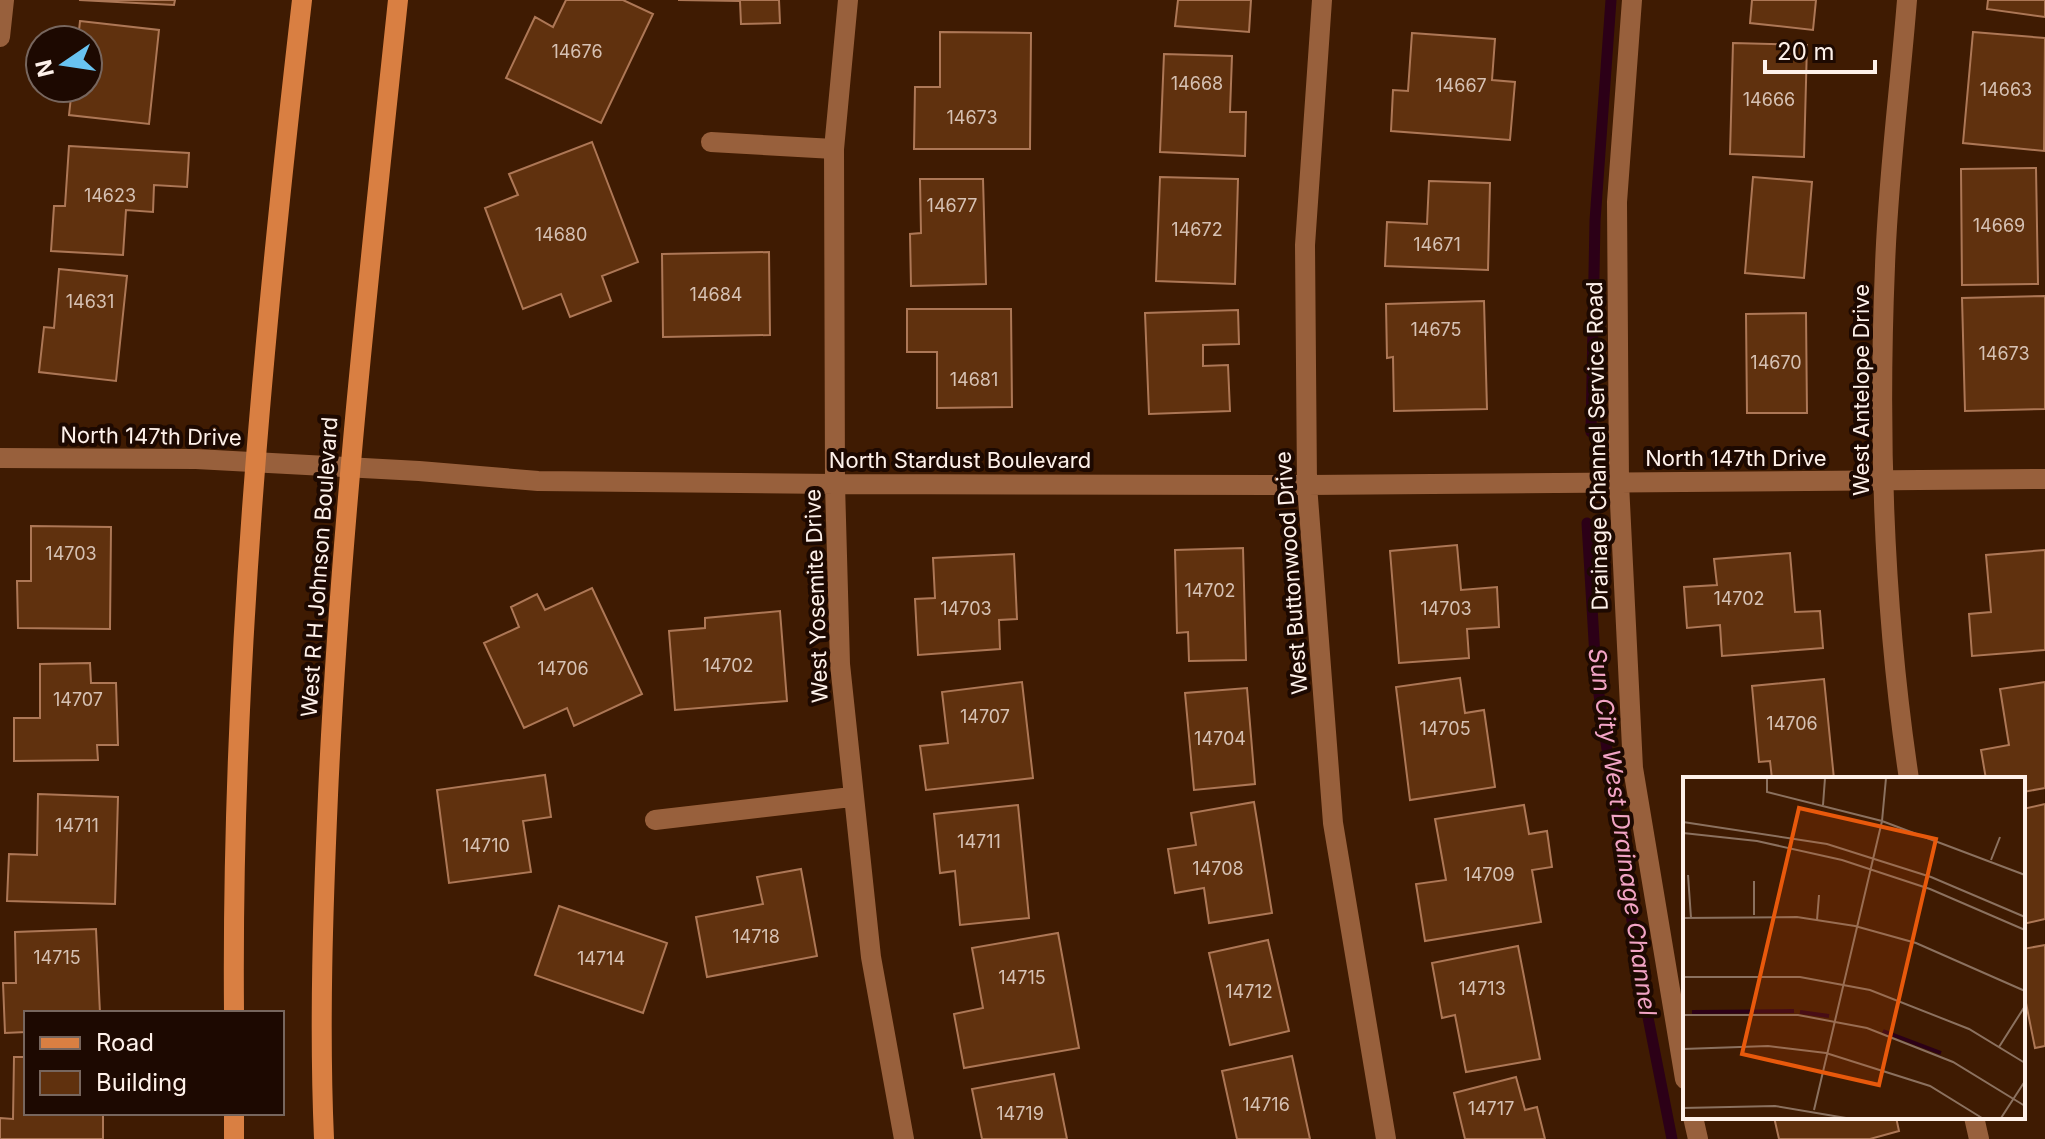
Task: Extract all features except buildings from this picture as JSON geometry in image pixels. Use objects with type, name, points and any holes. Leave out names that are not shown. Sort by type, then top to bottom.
[{"type":"main road","points":[[234,1011],[235,851],[255,463],[302,0]]},
{"type":"main road","name":"West R H Johnson Boulevard","points":[[324,1139],[325,861],[348,467],[398,0]]},
{"type":"main road","points":[[234,1115],[234,1139]]},
{"type":"street","points":[[0,37],[4,0]]},
{"type":"street","name":"West Yosemite Drive","points":[[848,0],[834,149],[835,484],[840,664],[851,797],[871,957],[904,1139]]},
{"type":"street","name":"West Buttonwood Drive","points":[[1322,0],[1305,245],[1307,485],[1333,823],[1386,1139]]},
{"type":"street","name":"Drainage Channel Service Road","points":[[1632,0],[1617,202],[1619,483],[1633,768],[1683,1067]]},
{"type":"street","name":"West Antelope Drive","points":[[1907,0],[1885,265],[1884,481],[1900,719],[1909,777]]},
{"type":"street","points":[[711,142],[834,149]]},
{"type":"street","name":"North 147th Drive","points":[[0,458],[302,465]]},
{"type":"street","name":"North Stardust Boulevard","points":[[302,465],[538,481],[1307,485],[1619,483]]},
{"type":"street","name":"North 147th Drive","points":[[1619,483],[2045,479]]},
{"type":"street","points":[[655,820],[851,797]]},
{"type":"street","points":[[1693,1119],[1698,1139]]},
{"type":"street","points":[[1974,1119],[1979,1139]]},
{"type":"waterway","name":"Sun City West Drainage Channel","points":[[1591,432],[1595,221],[1611,0]]},
{"type":"waterway","name":"Sun City West Drainage Channel","points":[[1587,523],[1596,674],[1641,982],[1672,1139]]}]
